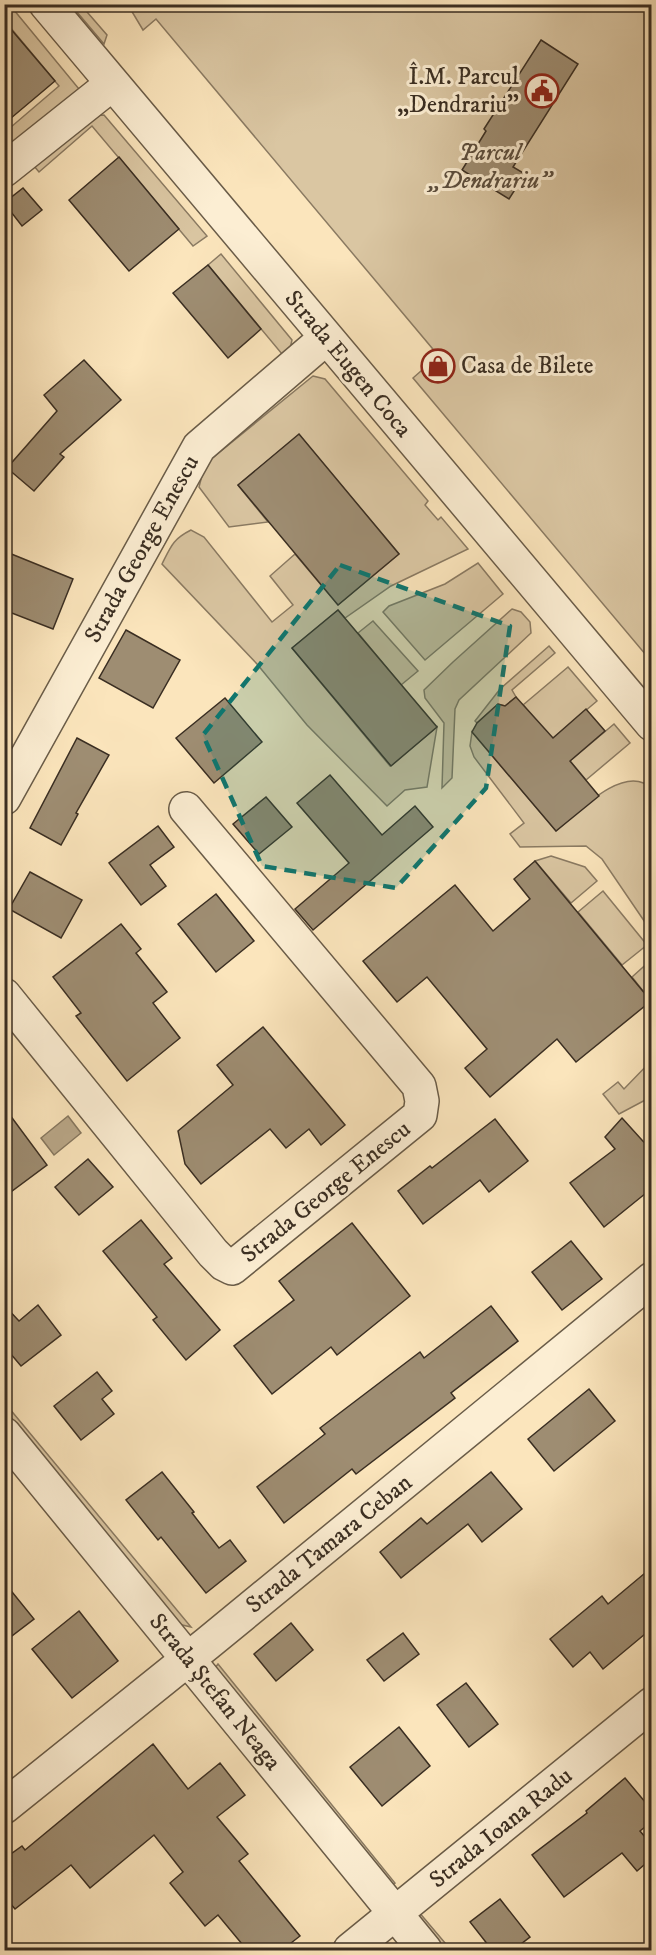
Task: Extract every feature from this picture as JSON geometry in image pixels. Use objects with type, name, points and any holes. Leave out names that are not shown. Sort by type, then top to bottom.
[{"type":"street","name":"Strada Eugen Coca","points":[[46,4],[651,724]]},
{"type":"street","points":[[4,170],[112,84]]},
{"type":"street","name":"Strada George Enescu","points":[[4,798],[199,447],[326,338]]},
{"type":"street","name":"Strada George Enescu","points":[[4,995],[213,1253],[224,1264],[232,1268],[420,1115],[422,1101],[419,1086],[186,809]]},
{"type":"street","name":"Strada Tamara Ceban","points":[[4,1807],[651,1279]]},
{"type":"street","name":"Strada Ștefan Neaga","points":[[4,1434],[425,1950]]},
{"type":"street","name":"Strada Ioana Radu","points":[[351,1950],[651,1704]]},
{"type":"highlighted area","points":[[340,565],[510,626],[486,788],[396,888],[262,866],[203,735]]},
{"type":"green space","points":[[9,4],[79,89],[74,96],[5,153],[4,133],[59,86],[5,21],[5,5]]},
{"type":"green space","points":[[71,5],[81,5],[107,35],[104,44]]},
{"type":"green space","name":"Parcul „Dendrariu”","points":[[128,5],[651,5],[651,661],[413,378],[438,356],[437,354],[156,19],[143,30]]},
{"type":"green space","points":[[104,115],[207,236],[193,246],[92,126],[39,172],[34,166],[92,116]]},
{"type":"green space","points":[[221,254],[292,340],[288,358],[282,354],[208,265]]},
{"type":"green space","points":[[313,376],[325,379],[428,501],[425,505],[438,520],[441,517],[468,549],[391,586],[345,618],[338,610],[292,648],[390,766],[437,727],[427,787],[405,790],[387,806],[307,725],[257,664],[162,564],[173,544],[191,530],[204,537],[272,622],[293,605],[270,576],[295,554],[338,605],[399,554],[299,435],[238,485],[268,522],[229,527],[199,487],[205,464]]},
{"type":"green space","points":[[478,563],[503,594],[425,660],[383,612],[389,606],[445,584]]},
{"type":"green space","points":[[512,609],[521,612],[530,622],[531,633],[459,700],[455,709],[452,778],[442,788],[444,723],[425,698],[424,690]]},
{"type":"green space","points":[[373,621],[418,671],[401,685],[358,633]]},
{"type":"green space","points":[[549,646],[555,653],[512,690],[516,697],[505,706],[498,704],[477,723],[475,721],[500,689]]},
{"type":"green space","points":[[568,667],[597,701],[552,739],[523,705]]},
{"type":"green space","points":[[614,724],[630,743],[586,780],[570,761]]},
{"type":"green space","points":[[472,732],[556,831],[601,793],[615,786],[628,781],[641,782],[652,789],[651,931],[602,859],[586,846],[520,847],[510,834],[524,823],[474,757],[470,746]]},
{"type":"green space","points":[[551,856],[585,867],[597,881],[571,903],[535,861]]},
{"type":"green space","points":[[603,891],[647,945],[622,965],[578,912]]},
{"type":"green space","points":[[651,960],[651,1001],[632,977]]},
{"type":"green space","points":[[651,1061],[651,1097],[619,1114],[603,1094],[618,1082],[624,1089]]},
{"type":"green space","points":[[4,1402],[191,1627],[178,1624],[5,1414]]},
{"type":"green space","points":[[218,1664],[395,1883],[391,1886],[215,1668]]},
{"type":"green space","points":[[418,1911],[451,1950],[442,1950],[413,1915]]},
{"type":"shaded area","points":[[68,1116],[81,1133],[54,1155],[41,1138]]},
{"type":"building","points":[[4,21],[55,81],[4,124]]},
{"type":"building","points":[[541,40],[578,64],[513,167],[525,174],[509,199],[462,170],[486,131],[484,129]]},
{"type":"building","points":[[119,157],[179,229],[129,271],[69,200]]},
{"type":"building","points":[[23,188],[42,210],[22,226],[4,203]]},
{"type":"building","points":[[208,265],[261,329],[228,358],[173,293]]},
{"type":"building","points":[[84,360],[121,400],[60,454],[64,457],[34,491],[7,468],[57,411],[44,395]]},
{"type":"building","points":[[299,434],[399,554],[338,605],[238,485]]},
{"type":"building","points":[[4,551],[73,579],[53,629],[4,610]]},
{"type":"building","points":[[338,610],[437,727],[391,766],[292,648]]},
{"type":"building","points":[[126,630],[180,660],[153,708],[99,678]]},
{"type":"building","points":[[516,697],[553,738],[586,709],[605,731],[570,761],[599,796],[556,831],[472,732],[477,723],[498,704],[505,706]]},
{"type":"building","points":[[225,698],[262,742],[214,783],[176,738]]},
{"type":"building","points":[[77,738],[109,755],[76,813],[78,814],[61,845],[30,828]]},
{"type":"building","points":[[330,775],[382,835],[415,806],[433,827],[313,930],[295,909],[349,863],[297,803]]},
{"type":"building","points":[[266,797],[292,827],[259,854],[233,824]]},
{"type":"building","points":[[158,826],[174,847],[150,865],[166,886],[141,905],[109,863]]},
{"type":"building","points":[[535,861],[651,1001],[576,1062],[557,1039],[490,1097],[465,1068],[487,1049],[427,977],[397,1002],[363,961],[455,885],[493,931],[530,899],[514,879]]},
{"type":"building","points":[[30,872],[82,900],[61,938],[9,909]]},
{"type":"building","points":[[216,894],[254,941],[216,972],[178,924]]},
{"type":"building","points":[[121,924],[141,949],[136,953],[167,992],[153,1003],[180,1038],[127,1081],[76,1016],[81,1013],[53,977]]},
{"type":"building","points":[[263,1027],[345,1125],[321,1145],[309,1129],[286,1148],[270,1129],[201,1184],[185,1164],[178,1131],[233,1085],[217,1065]]},
{"type":"building","points":[[4,1107],[47,1165],[4,1197]]},
{"type":"building","points":[[622,1118],[651,1150],[651,1189],[604,1227],[570,1183],[615,1149],[605,1137]]},
{"type":"building","points":[[495,1119],[528,1161],[489,1192],[480,1180],[423,1224],[398,1191]]},
{"type":"building","points":[[88,1159],[113,1187],[79,1215],[55,1187]]},
{"type":"building","points":[[141,1220],[172,1258],[164,1264],[220,1330],[186,1360],[153,1320],[157,1317],[103,1251]]},
{"type":"building","points":[[352,1223],[410,1296],[337,1355],[331,1347],[272,1394],[234,1346],[294,1300],[279,1281]]},
{"type":"building","points":[[571,1241],[602,1279],[562,1310],[532,1272]]},
{"type":"building","points":[[4,1305],[19,1321],[38,1305],[61,1335],[21,1366],[4,1346]]},
{"type":"building","points":[[491,1306],[518,1341],[451,1393],[455,1398],[356,1474],[352,1469],[284,1523],[257,1487],[325,1434],[320,1428],[420,1352],[424,1358]]},
{"type":"building","points":[[97,1372],[112,1391],[102,1399],[114,1414],[81,1440],[54,1406]]},
{"type":"building","points":[[589,1389],[615,1421],[554,1471],[528,1439]]},
{"type":"building","points":[[162,1472],[219,1548],[230,1540],[246,1561],[206,1593],[161,1537],[158,1540],[126,1500]]},
{"type":"building","points":[[491,1472],[522,1509],[482,1542],[468,1524],[401,1578],[380,1552],[421,1518],[427,1524]]},
{"type":"building","points":[[651,1568],[651,1629],[603,1669],[590,1652],[573,1667],[550,1639],[602,1596],[608,1604]]},
{"type":"building","points":[[4,1582],[34,1619],[4,1642]]},
{"type":"building","points":[[79,1611],[118,1661],[72,1698],[32,1649]]},
{"type":"building","points":[[291,1623],[313,1650],[276,1681],[254,1654]]},
{"type":"building","points":[[403,1633],[419,1654],[384,1681],[367,1660]]},
{"type":"building","points":[[466,1683],[498,1724],[469,1747],[437,1705]]},
{"type":"building","points":[[399,1727],[430,1766],[382,1806],[350,1767]]},
{"type":"building","points":[[153,1744],[188,1789],[220,1763],[245,1795],[217,1817],[248,1854],[239,1861],[300,1936],[282,1950],[247,1950],[218,1915],[205,1926],[170,1883],[183,1872],[154,1835],[90,1888],[71,1865],[15,1909],[4,1896],[4,1859],[22,1846],[25,1850]]},
{"type":"building","points":[[625,1778],[651,1809],[651,1822],[640,1831],[651,1844],[651,1859],[637,1871],[622,1853],[564,1897],[532,1855],[587,1813],[586,1811]]},
{"type":"building","points":[[500,1899],[530,1937],[513,1950],[492,1950],[470,1922]]},
{"type":"place","name":"Î.M. Parcul „Dendrariu”","points":[[542,91]]},
{"type":"place","name":"Casa de Bilete","points":[[438,366]]}]
